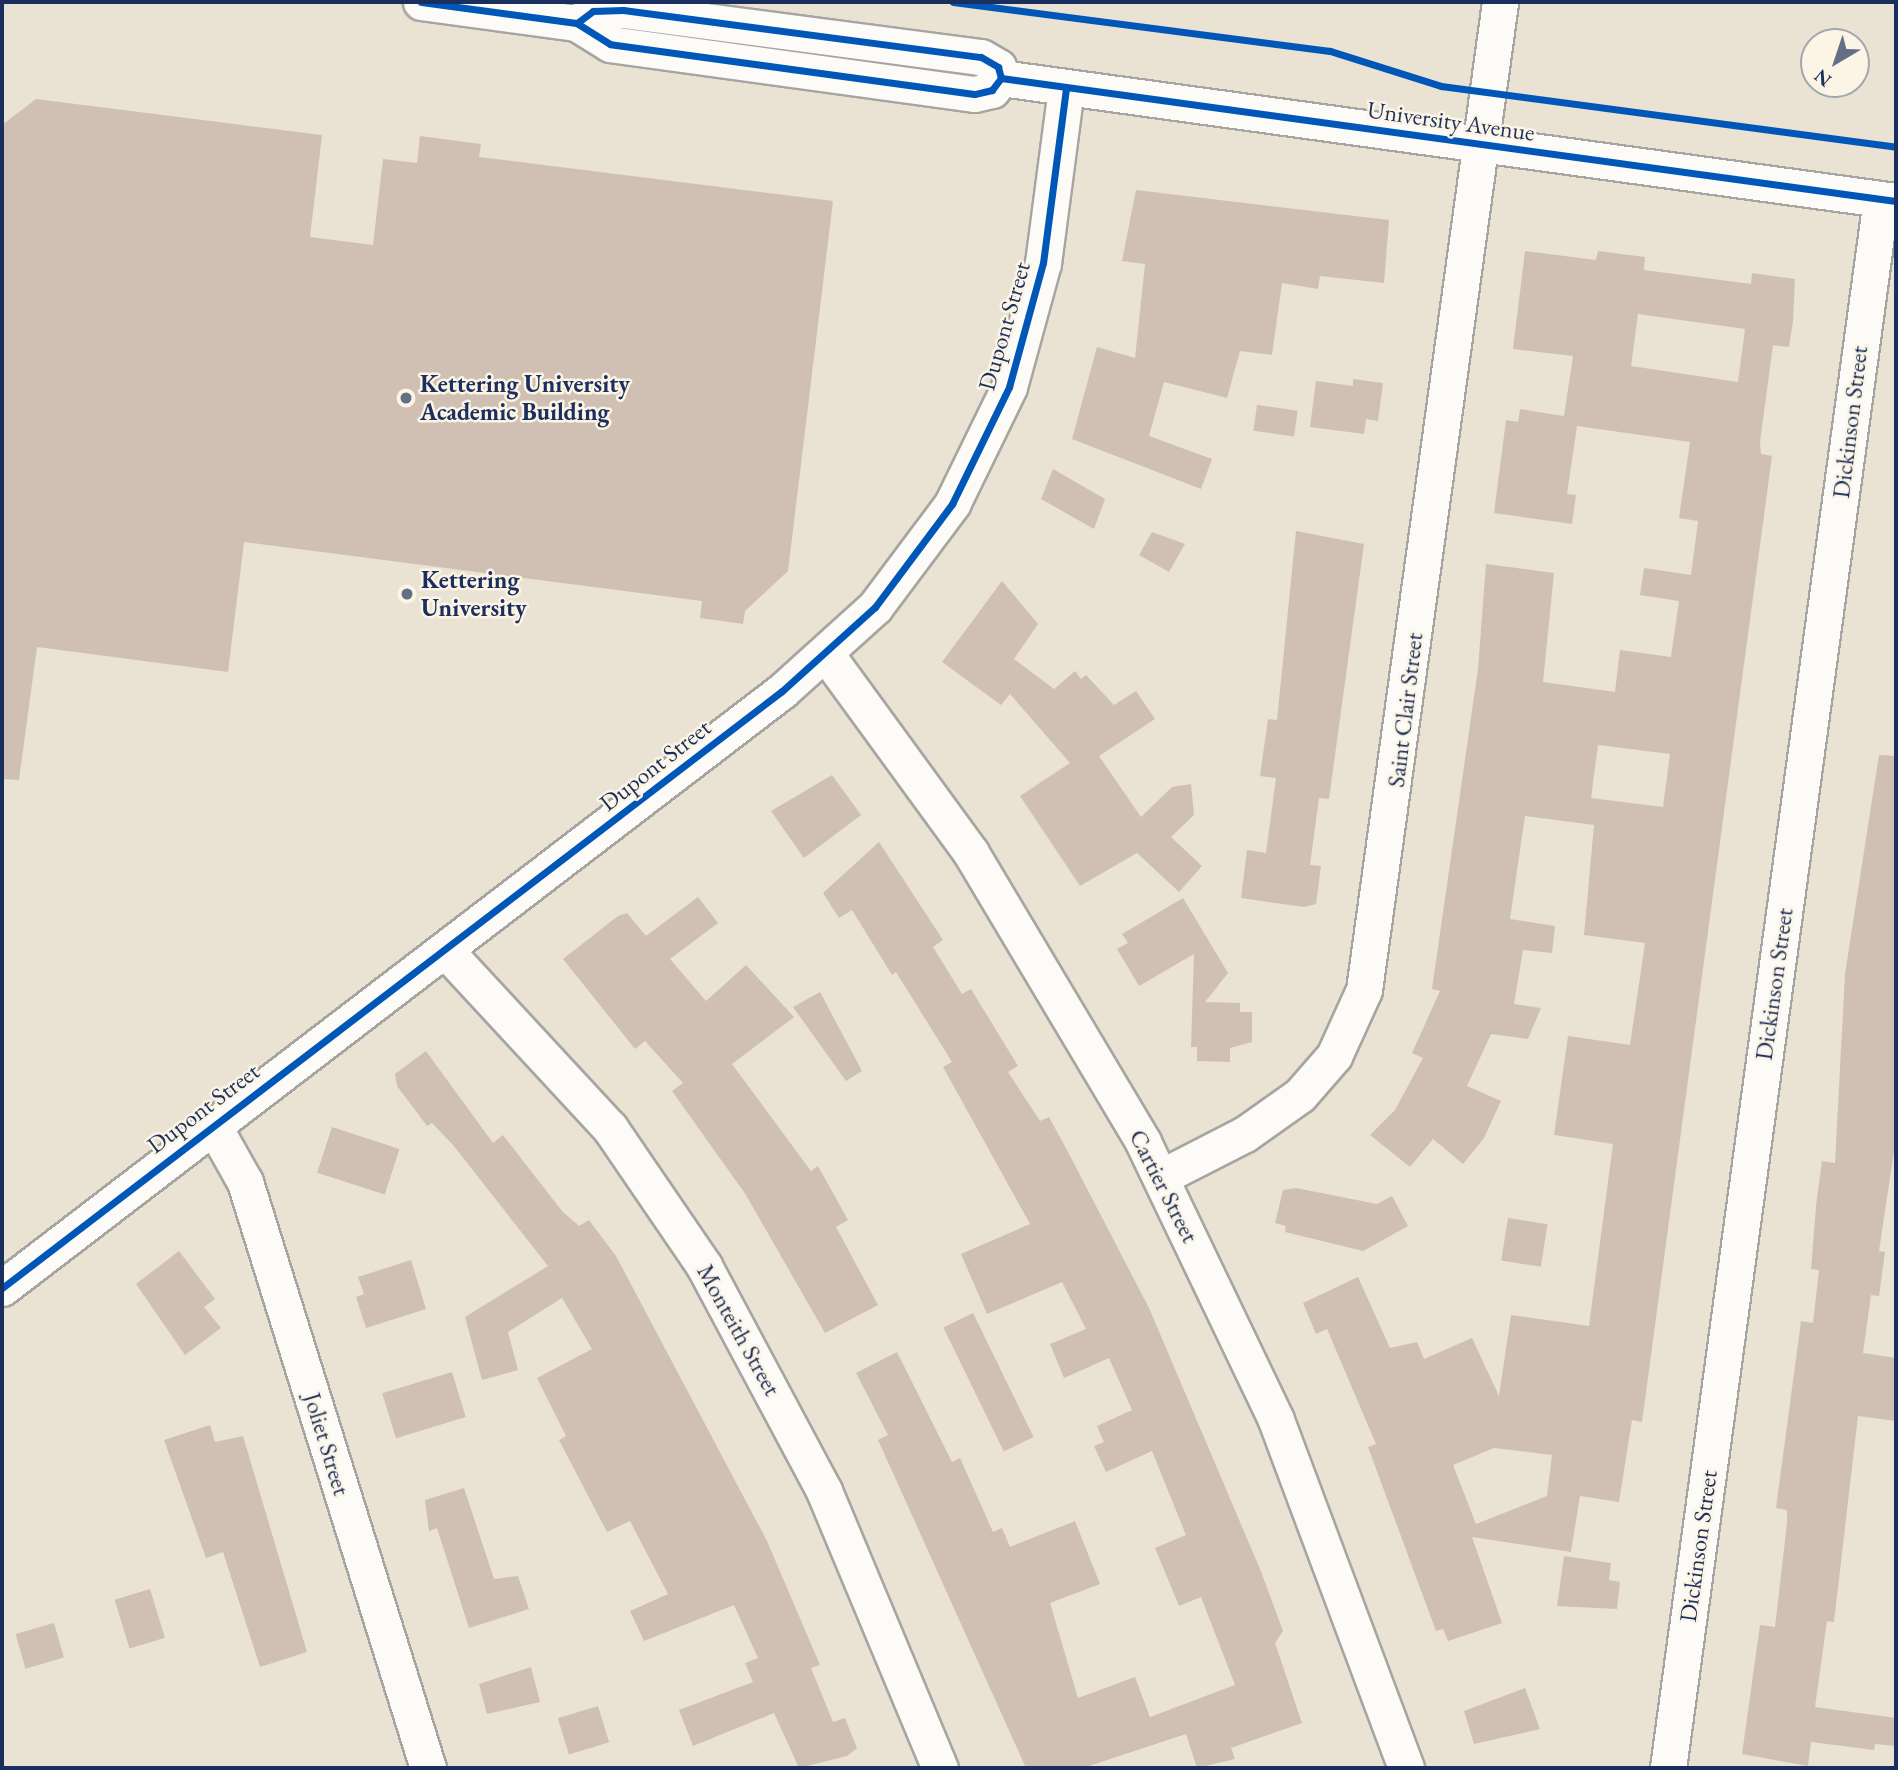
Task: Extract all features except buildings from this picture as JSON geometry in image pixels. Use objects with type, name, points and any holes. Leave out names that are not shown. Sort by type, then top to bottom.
[{"type":"street","name":"University Avenue","points":[[421,2],[577,23],[610,44],[974,94],[992,90],[1001,78],[1888,200]]},
{"type":"street","name":"Saint Clair Street","points":[[1161,1177],[1245,1134],[1300,1095],[1334,1056],[1364,990],[1500,2]]},
{"type":"street","name":"Dupont Street","points":[[2,1288],[445,950],[826,654],[925,545],[997,416],[1037,292],[1066,88]]},
{"type":"street","name":"Dickinson Street","points":[[1668,1768],[1888,200]]},
{"type":"street","name":"Cartier Street","points":[[826,654],[971,853],[1045,968],[1161,1177],[1303,1482],[1406,1768]]},
{"type":"street","name":"Monteith Street","points":[[445,950],[584,1097],[692,1246],[824,1490],[940,1768]]},
{"type":"street","name":"Joliet Street","points":[[214,1125],[244,1182],[428,1768]]},
{"type":"cycle path","points":[[421,2],[577,23]]},
{"type":"cycle path","points":[[953,2],[1330,51],[1441,86],[1896,147]]},
{"type":"cycle path","points":[[623,10],[981,57],[998,67],[1001,78],[992,90],[974,94],[610,44],[577,23],[593,11],[623,10]]},
{"type":"cycle path","points":[[1001,78],[1896,201]]},
{"type":"cycle path","points":[[2,1288],[782,691],[875,607],[952,504],[1009,387],[1043,263],[1066,88]]},
{"type":"place","name":"Kettering University Academic Building","points":[[406,398]]},
{"type":"place","name":"Kettering University","points":[[407,594]]}]
